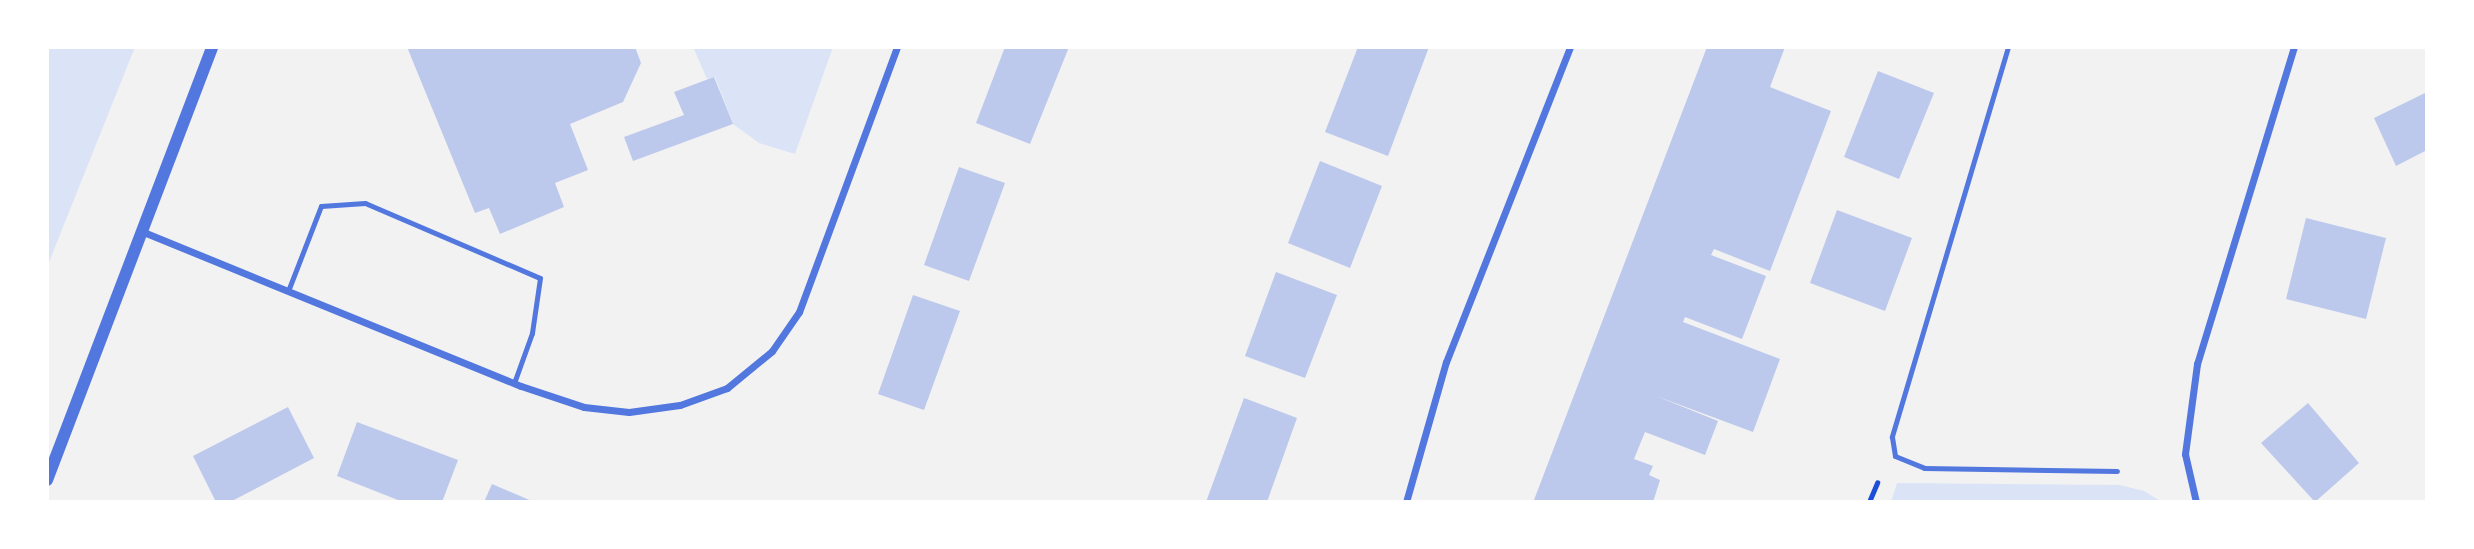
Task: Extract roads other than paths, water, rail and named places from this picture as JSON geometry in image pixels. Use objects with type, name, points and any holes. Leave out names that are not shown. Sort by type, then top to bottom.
[{"type":"street","points":[[47,480],[140,230],[212,47]]},
{"type":"street","points":[[140,230],[514,383],[584,407],[629,412],[680,405],[727,388],[772,351],[799,312],[897,47]]},
{"type":"street","points":[[1406,502],[1446,362],[1570,47]]},
{"type":"street","points":[[2196,502],[2185,454],[2197,364],[2294,47]]},
{"type":"lane","points":[[2008,47],[1892,437],[1895,456],[1924,468],[2117,471]]},
{"type":"lane","points":[[288,291],[321,206],[365,203],[540,278],[532,333],[514,383]]}]
